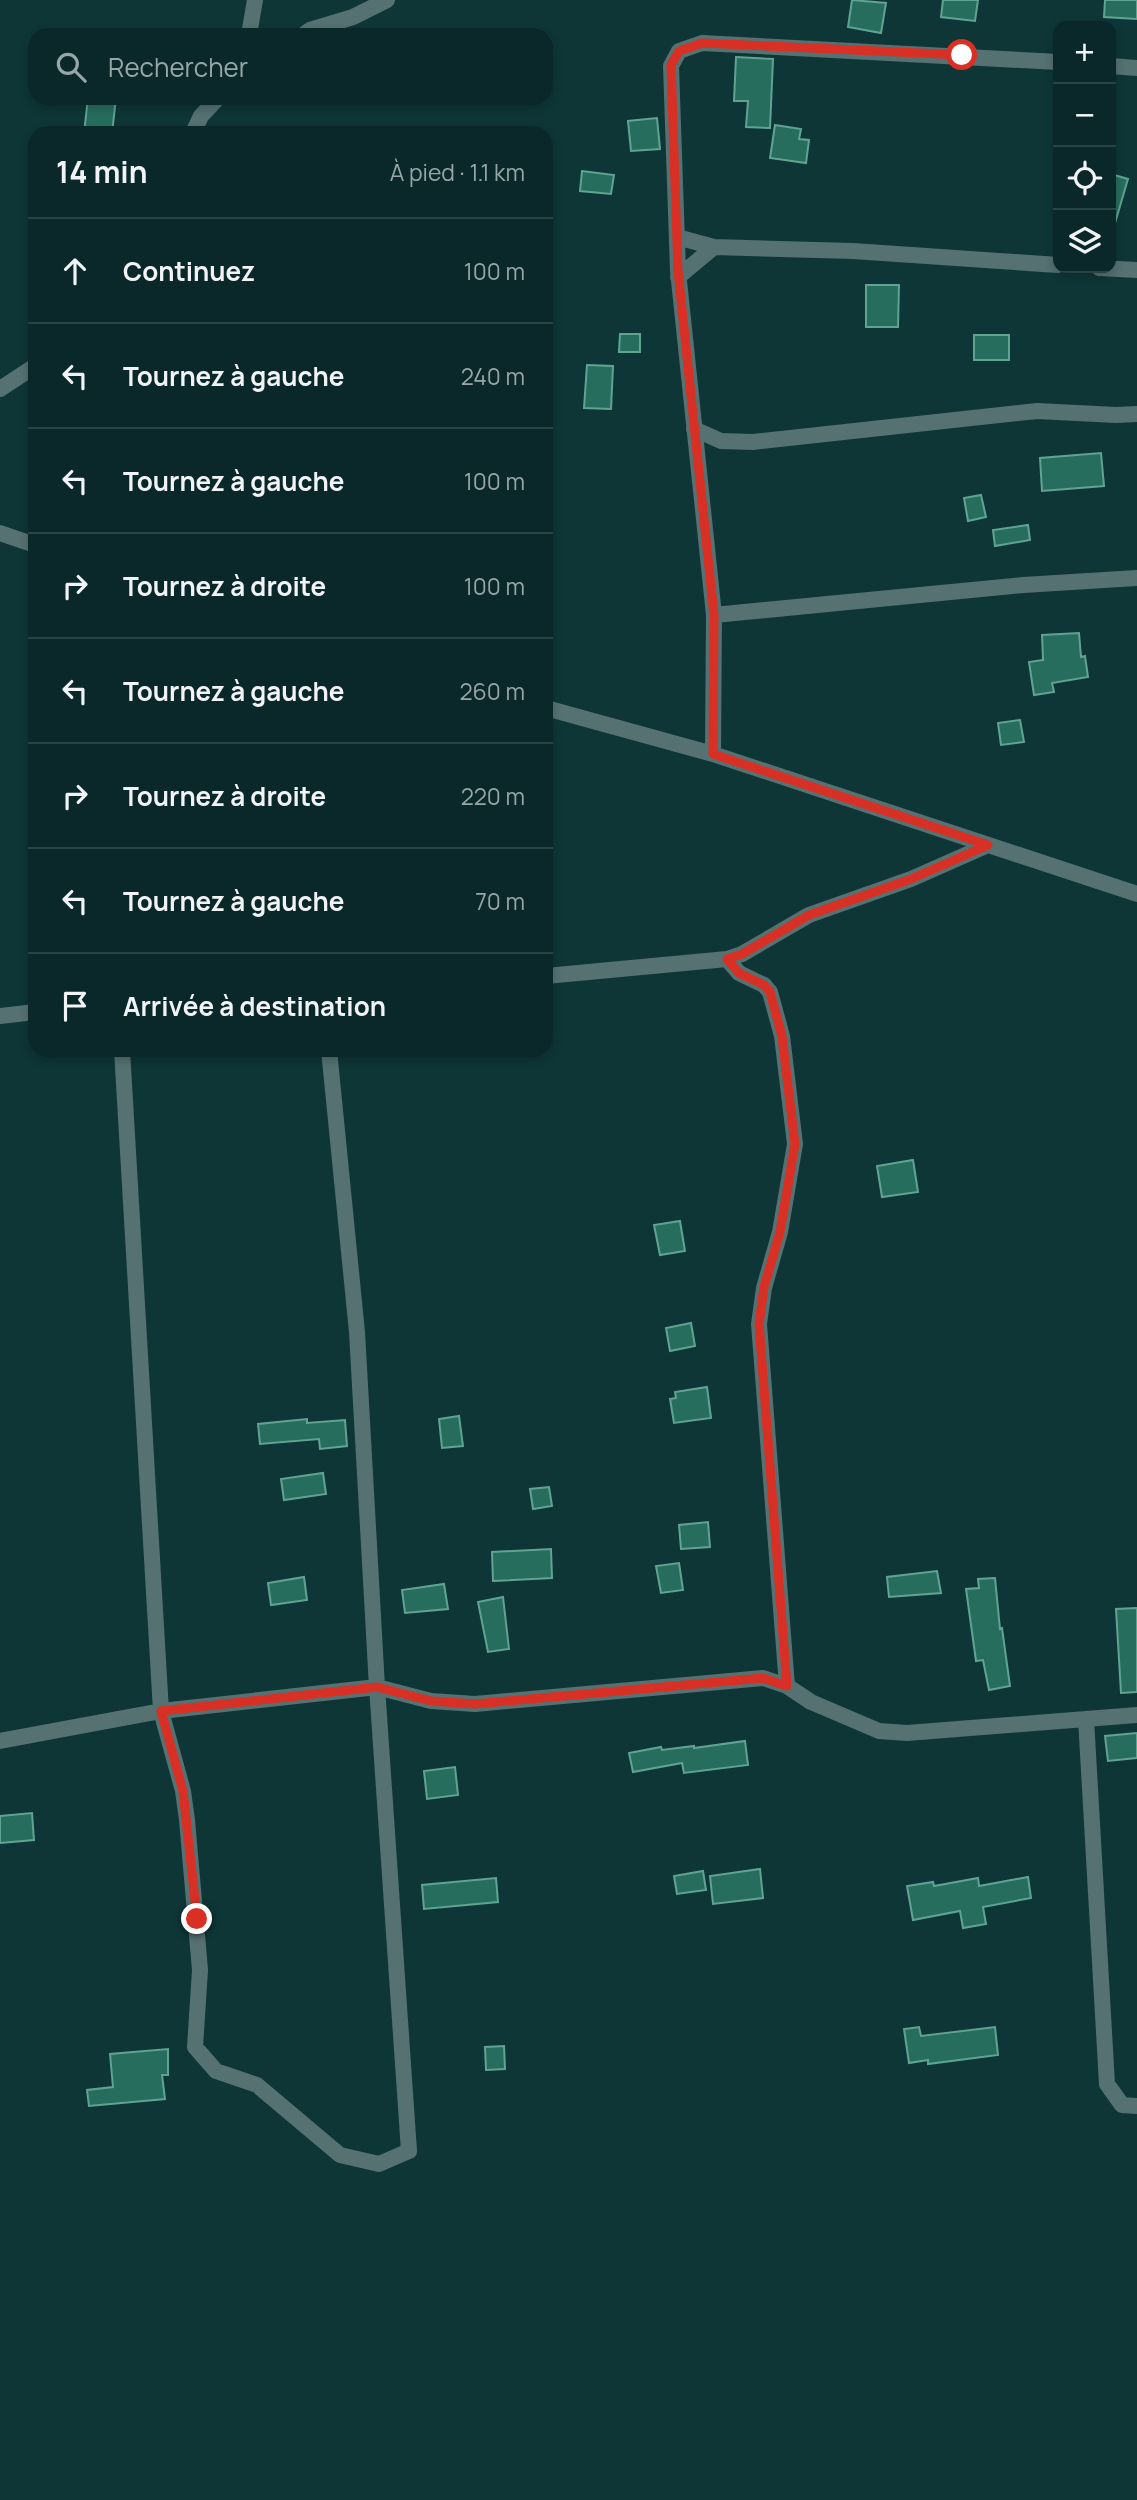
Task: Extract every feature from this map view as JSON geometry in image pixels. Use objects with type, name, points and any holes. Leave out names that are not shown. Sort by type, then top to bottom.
[{"type":"street","points":[[250,28],[255,0]]},
{"type":"street","points":[[317,28],[354,17],[387,0]]},
{"type":"street","points":[[713,754],[714,615],[678,277],[671,65],[679,51],[702,43],[1053,62]]},
{"type":"street","points":[[1116,66],[1137,68]]},
{"type":"street","points":[[196,126],[211,105]]},
{"type":"street","points":[[677,237],[714,247],[853,251],[1053,265]]},
{"type":"street","points":[[678,277],[714,247]]},
{"type":"street","points":[[1116,269],[1137,270]]},
{"type":"street","points":[[0,389],[28,371]]},
{"type":"street","points":[[694,429],[721,441],[753,442],[1037,411],[1137,414]]},
{"type":"street","points":[[0,533],[28,543]]},
{"type":"street","points":[[714,615],[1023,585],[1137,579]]},
{"type":"street","points":[[553,710],[713,754],[1137,894]]},
{"type":"street","points":[[553,975],[727,959],[742,954],[809,915],[911,879],[988,845]]},
{"type":"street","points":[[727,959],[739,973],[764,985],[770,992],[782,1036],[795,1144],[780,1232],[764,1287],[759,1324],[787,1686]]},
{"type":"street","points":[[0,1016],[28,1013]]},
{"type":"street","points":[[122,1057],[161,1711],[183,1791],[200,1970],[195,2047],[216,2071],[257,2085],[341,2155],[379,2164],[409,2151],[377,1687],[357,1332],[330,1057]]},
{"type":"street","points":[[0,1741],[161,1711],[377,1687],[431,1701],[475,1704],[763,1678],[787,1686],[811,1702],[879,1731],[907,1733],[1137,1715]]},
{"type":"street","points":[[1086,1719],[1107,2084],[1122,2105],[1137,2106]]},
{"type":"building","points":[[852,0],[886,3],[881,33],[848,27]]},
{"type":"building","points":[[943,0],[978,0],[975,21],[941,17]]},
{"type":"building","points":[[1105,0],[1137,0],[1137,19],[1104,17]]},
{"type":"building","points":[[736,57],[773,59],[770,128],[746,127],[748,101],[734,101]]},
{"type":"building","points":[[87,105],[115,105],[113,126],[85,126]]},
{"type":"building","points":[[657,118],[660,149],[631,151],[628,121]]},
{"type":"building","points":[[775,125],[801,129],[799,139],[809,140],[806,163],[770,158]]},
{"type":"building","points":[[582,171],[614,175],[611,194],[580,191]]},
{"type":"building","points":[[1116,175],[1128,179],[1116,220]]},
{"type":"building","points":[[866,285],[899,285],[898,327],[866,327]]},
{"type":"building","points":[[620,334],[640,334],[640,352],[619,352]]},
{"type":"building","points":[[974,335],[1009,335],[1009,360],[974,360]]},
{"type":"building","points":[[587,365],[613,366],[611,409],[584,408]]},
{"type":"building","points":[[1101,453],[1104,486],[1042,491],[1040,458]]},
{"type":"building","points":[[981,495],[986,517],[968,521],[964,498]]},
{"type":"building","points":[[1028,525],[1030,540],[995,546],[993,530]]},
{"type":"building","points":[[1079,633],[1081,657],[1085,656],[1088,677],[1052,683],[1054,692],[1034,695],[1029,662],[1043,660],[1042,635]]},
{"type":"building","points":[[1020,720],[1024,742],[1001,745],[998,723]]},
{"type":"building","points":[[913,1160],[918,1192],[882,1197],[877,1166]]},
{"type":"building","points":[[680,1221],[685,1251],[660,1255],[654,1225]]},
{"type":"building","points":[[691,1323],[695,1346],[670,1351],[666,1328]]},
{"type":"building","points":[[707,1387],[711,1418],[674,1423],[670,1399],[676,1398],[675,1392]]},
{"type":"building","points":[[459,1416],[463,1446],[442,1448],[439,1419]]},
{"type":"building","points":[[307,1419],[307,1423],[345,1420],[347,1446],[320,1449],[319,1439],[260,1444],[258,1424]]},
{"type":"building","points":[[323,1473],[326,1494],[284,1500],[281,1479]]},
{"type":"building","points":[[549,1487],[552,1506],[533,1509],[530,1489]]},
{"type":"building","points":[[708,1522],[710,1547],[681,1549],[679,1525]]},
{"type":"building","points":[[551,1549],[552,1578],[493,1581],[492,1552]]},
{"type":"building","points":[[679,1563],[683,1590],[661,1593],[656,1566]]},
{"type":"building","points":[[937,1571],[941,1593],[889,1597],[887,1577]]},
{"type":"building","points":[[304,1577],[307,1600],[271,1605],[268,1583]]},
{"type":"building","points":[[995,1578],[1010,1686],[989,1690],[983,1660],[976,1661],[966,1589],[979,1588],[978,1579]]},
{"type":"building","points":[[444,1584],[448,1609],[405,1613],[402,1590]]},
{"type":"building","points":[[503,1597],[509,1649],[488,1652],[478,1602]]},
{"type":"building","points":[[1137,1608],[1137,1692],[1121,1693],[1116,1609]]},
{"type":"building","points":[[1137,1733],[1137,1758],[1108,1761],[1105,1736]]},
{"type":"building","points":[[745,1741],[748,1765],[684,1773],[682,1763],[633,1772],[629,1753],[661,1747],[662,1750],[694,1748]]},
{"type":"building","points":[[455,1767],[458,1795],[427,1799],[424,1771]]},
{"type":"building","points":[[32,1813],[34,1840],[0,1843],[0,1816]]},
{"type":"building","points":[[760,1869],[763,1898],[713,1904],[710,1876]]},
{"type":"building","points":[[703,1871],[706,1890],[677,1894],[674,1876]]},
{"type":"building","points":[[1028,1877],[1031,1898],[983,1907],[986,1924],[963,1928],[960,1911],[913,1920],[907,1886],[933,1882],[934,1886],[978,1878],[979,1886]]},
{"type":"building","points":[[496,1878],[498,1902],[424,1909],[422,1885]]},
{"type":"building","points":[[919,2027],[921,2036],[995,2027],[998,2055],[928,2064],[928,2060],[909,2063],[904,2029]]},
{"type":"building","points":[[504,2046],[505,2069],[486,2070],[485,2047]]},
{"type":"building","points":[[168,2049],[168,2075],[162,2075],[165,2099],[89,2106],[87,2090],[113,2087],[110,2054]]},
{"type":"route","points":[[197,1919],[183,1791],[161,1711],[377,1687],[431,1701],[475,1704],[763,1678],[787,1686],[759,1324],[764,1287],[780,1232],[795,1144],[782,1036],[770,992],[764,985],[739,973],[727,959],[742,954],[809,915],[911,879],[988,845],[713,754],[714,615],[678,271],[671,65],[679,51],[702,43],[962,55]]}]
